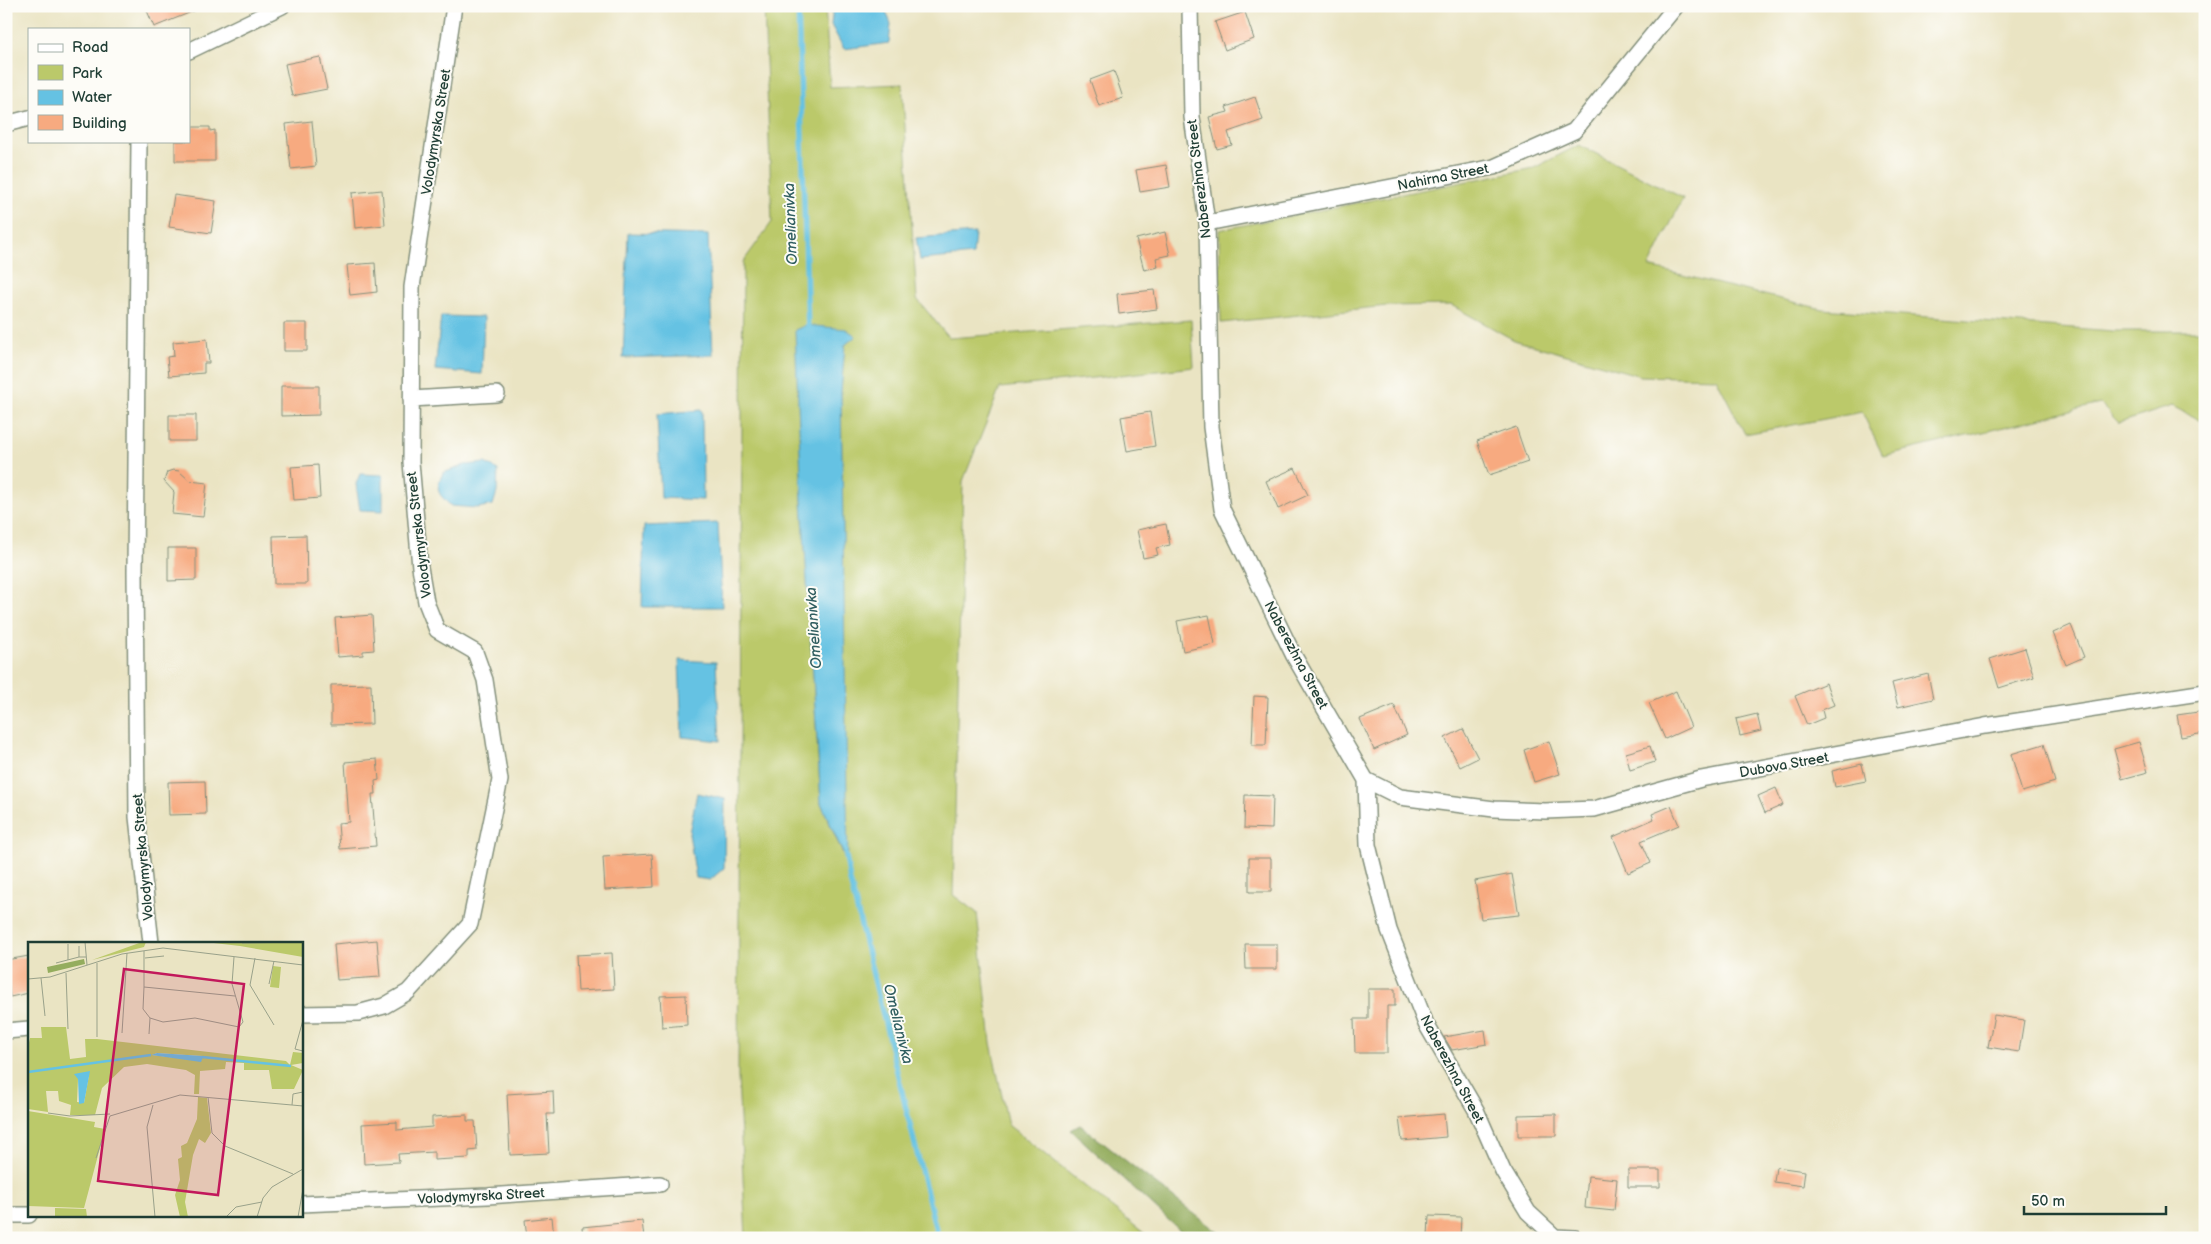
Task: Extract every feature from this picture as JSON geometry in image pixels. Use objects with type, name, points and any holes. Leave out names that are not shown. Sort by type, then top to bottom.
[{"type":"street","points":[[190,51],[282,6]]},
{"type":"street","name":"Volodymyrska Street","points":[[302,1014],[358,1013],[384,1006],[408,992],[470,924],[500,780],[485,680],[475,652],[437,630],[426,602],[420,567],[411,462],[412,287],[454,6]]},
{"type":"street","name":"Naberezhna Street","points":[[1190,6],[1192,117],[1207,223],[1211,427],[1222,509],[1294,656],[1366,780],[1368,845],[1389,930],[1426,1024],[1476,1110],[1503,1171],[1528,1212],[1556,1237],[1575,1238]]},
{"type":"street","name":"Nahirna Street","points":[[1207,223],[1494,167],[1574,131],[1676,6]]},
{"type":"street","points":[[6,124],[28,118]]},
{"type":"street","name":"Volodymyrska Street","points":[[139,142],[135,571],[137,817],[151,942]]},
{"type":"street","points":[[411,399],[496,394]]},
{"type":"street","name":"Dubova Street","points":[[1366,780],[1400,797],[1494,809],[1545,811],[1594,809],[1701,779],[1985,726],[2205,692]]},
{"type":"street","points":[[6,1031],[28,1029]]},
{"type":"street","name":"Volodymyrska Street","points":[[302,1204],[488,1196],[660,1184]]},
{"type":"street","points":[[6,1216],[28,1215]]},
{"type":"green space","points":[[764,6],[825,6],[830,87],[902,84],[917,299],[949,338],[1191,320],[1194,367],[1000,388],[963,481],[953,895],[977,913],[991,1043],[1008,1125],[1150,1238],[746,1238],[738,1077],[743,262],[772,222]],"holes":[[[796,330],[855,336],[845,345],[841,392],[847,864],[821,803],[802,501]]]},
{"type":"green space","points":[[1579,145],[1683,198],[1649,267],[1822,309],[2113,331],[2205,331],[2205,423],[2172,406],[2119,423],[2100,404],[1883,456],[1862,412],[1745,434],[1716,378],[1641,376],[1514,340],[1451,305],[1387,306],[1221,323],[1219,230],[1534,168]]},
{"type":"green space","points":[[1080,1125],[1226,1238],[1188,1238],[1071,1130]]},
{"type":"water","points":[[833,6],[884,6],[891,24],[889,43],[844,49],[831,25]]},
{"type":"water","points":[[628,233],[708,235],[713,355],[623,358]]},
{"type":"water","points":[[975,233],[973,255],[920,260],[916,238]]},
{"type":"water","points":[[441,316],[484,317],[482,374],[435,370]]},
{"type":"water","points":[[806,325],[846,329],[856,336],[845,345],[841,392],[848,865],[821,803],[802,501],[795,330]]},
{"type":"water","points":[[702,410],[703,500],[661,498],[657,414]]},
{"type":"water","points":[[485,463],[498,470],[497,492],[493,505],[477,508],[451,506],[440,494],[438,487],[443,473],[465,465]]},
{"type":"water","points":[[360,474],[383,475],[383,511],[360,510],[356,484]]},
{"type":"water","points":[[718,523],[722,607],[642,607],[644,526]]},
{"type":"water","points":[[679,660],[716,662],[720,741],[682,737]]},
{"type":"water","points":[[697,793],[725,799],[724,868],[710,880],[696,878],[689,833]]},
{"type":"building","points":[[145,6],[203,6],[204,7],[154,27]]},
{"type":"building","points":[[1245,12],[1254,39],[1225,50],[1215,22]]},
{"type":"building","points":[[320,57],[327,89],[292,96],[285,64]]},
{"type":"building","points":[[1114,71],[1123,98],[1099,106],[1090,80]]},
{"type":"building","points":[[1255,97],[1263,120],[1228,132],[1232,145],[1217,149],[1209,117],[1228,112],[1226,107]]},
{"type":"building","points":[[312,121],[316,166],[291,169],[286,124]]},
{"type":"building","points":[[190,127],[210,127],[210,131],[215,130],[215,161],[175,161],[175,142],[190,142]]},
{"type":"building","points":[[1166,165],[1170,187],[1140,192],[1136,170]]},
{"type":"building","points":[[382,190],[385,225],[355,228],[352,193]]},
{"type":"building","points":[[174,195],[216,201],[211,233],[169,227]]},
{"type":"building","points":[[1165,232],[1170,255],[1156,258],[1158,267],[1144,270],[1136,239]]},
{"type":"building","points":[[375,263],[377,292],[350,295],[347,265]]},
{"type":"building","points":[[1154,290],[1157,309],[1119,314],[1117,294]]},
{"type":"building","points":[[284,323],[307,323],[307,351],[284,351]]},
{"type":"building","points":[[207,339],[209,363],[204,363],[204,373],[169,376],[167,357],[174,356],[173,342]]},
{"type":"building","points":[[281,386],[319,386],[319,415],[281,416]]},
{"type":"building","points":[[1150,412],[1155,446],[1127,451],[1121,417]]},
{"type":"building","points":[[169,415],[196,415],[196,441],[169,441]]},
{"type":"building","points":[[1516,427],[1528,462],[1489,475],[1477,441]]},
{"type":"building","points":[[318,465],[320,498],[294,500],[291,467]]},
{"type":"building","points":[[1295,468],[1308,495],[1278,509],[1266,481]]},
{"type":"building","points":[[179,471],[190,481],[207,483],[203,517],[172,514],[174,492],[164,481],[167,472]]},
{"type":"building","points":[[1166,524],[1170,545],[1156,548],[1158,555],[1143,558],[1137,530]]},
{"type":"building","points":[[306,535],[307,584],[274,584],[273,536]]},
{"type":"building","points":[[168,548],[196,548],[196,580],[168,581]]},
{"type":"building","points":[[372,615],[374,650],[363,651],[363,655],[338,657],[335,618]]},
{"type":"building","points":[[1209,615],[1215,644],[1183,651],[1177,621]]},
{"type":"building","points":[[2071,625],[2084,657],[2066,665],[2053,633]]},
{"type":"building","points":[[2025,648],[2034,677],[1999,688],[1990,659]]},
{"type":"building","points":[[1928,674],[1933,699],[1898,707],[1892,683]]},
{"type":"building","points":[[1826,683],[1834,705],[1822,710],[1824,718],[1807,725],[1795,696]]},
{"type":"building","points":[[371,684],[372,724],[331,725],[331,685]]},
{"type":"building","points":[[1676,691],[1691,727],[1665,739],[1649,703]]},
{"type":"building","points":[[1254,696],[1268,697],[1266,745],[1252,745]]},
{"type":"building","points":[[1394,705],[1407,735],[1374,750],[1360,719]]},
{"type":"building","points":[[2205,711],[2205,733],[2181,737],[2177,715]]},
{"type":"building","points":[[1757,714],[1761,731],[1740,736],[1736,719]]},
{"type":"building","points":[[1463,729],[1478,758],[1460,767],[1445,738]]},
{"type":"building","points":[[1549,741],[1560,774],[1534,782],[1524,750]]},
{"type":"building","points":[[2139,742],[2148,772],[2122,779],[2114,749]]},
{"type":"building","points":[[2044,744],[2055,782],[2022,792],[2011,754]]},
{"type":"building","points":[[1650,746],[1655,762],[1630,770],[1626,753]]},
{"type":"building","points":[[377,759],[379,780],[375,781],[376,794],[372,794],[376,846],[340,849],[338,823],[349,822],[345,762]]},
{"type":"building","points":[[1862,764],[1866,781],[1835,787],[1832,771]]},
{"type":"building","points":[[205,781],[206,814],[169,815],[168,782]]},
{"type":"building","points":[[1776,788],[1783,805],[1765,813],[1758,796]]},
{"type":"building","points":[[1245,795],[1273,796],[1272,829],[1244,828]]},
{"type":"building","points":[[1671,806],[1679,825],[1641,841],[1651,863],[1628,873],[1613,837],[1654,819],[1652,814]]},
{"type":"building","points":[[652,854],[654,887],[605,890],[603,857]]},
{"type":"building","points":[[1249,858],[1271,858],[1271,892],[1249,892]]},
{"type":"building","points":[[1512,874],[1519,915],[1481,919],[1475,881]]},
{"type":"building","points":[[377,940],[380,977],[337,980],[334,944]]},
{"type":"building","points":[[1245,944],[1277,944],[1277,969],[1246,969]]},
{"type":"building","points":[[612,953],[614,989],[578,991],[576,955]]},
{"type":"building","points":[[28,956],[28,993],[10,997],[6,960]]},
{"type":"building","points":[[1368,989],[1395,989],[1395,1006],[1387,1006],[1387,1053],[1355,1053],[1354,1019],[1368,1019]]},
{"type":"building","points":[[686,995],[687,1025],[662,1027],[660,996]]},
{"type":"building","points":[[1994,1015],[2024,1020],[2019,1052],[1988,1047]]},
{"type":"building","points":[[1485,1030],[1487,1044],[1452,1050],[1444,1037]]},
{"type":"building","points":[[553,1091],[554,1114],[547,1114],[549,1153],[510,1155],[507,1094]]},
{"type":"building","points":[[1444,1114],[1446,1137],[1402,1141],[1399,1118]]},
{"type":"building","points":[[1556,1114],[1556,1136],[1518,1136],[1518,1115]]},
{"type":"building","points":[[467,1115],[467,1121],[475,1121],[477,1150],[469,1151],[469,1158],[434,1160],[434,1152],[398,1154],[399,1162],[364,1164],[362,1124],[397,1122],[397,1130],[432,1127],[432,1117]]},
{"type":"building","points":[[1776,1167],[1805,1171],[1803,1186],[1774,1182]]},
{"type":"building","points":[[1628,1170],[1660,1170],[1660,1187],[1628,1187]]},
{"type":"building","points":[[1588,1176],[1617,1179],[1614,1211],[1585,1208]]},
{"type":"building","points":[[1429,1216],[1461,1217],[1460,1238],[1428,1238]]},
{"type":"building","points":[[552,1217],[554,1238],[527,1238],[525,1220]]},
{"type":"building","points":[[642,1221],[644,1238],[583,1238],[582,1227]]},
{"type":"waterway","name":"Omelianivka","points":[[798,6],[808,331]]},
{"type":"waterway","name":"Omelianivka","points":[[846,856],[850,881],[938,1238]]}]
